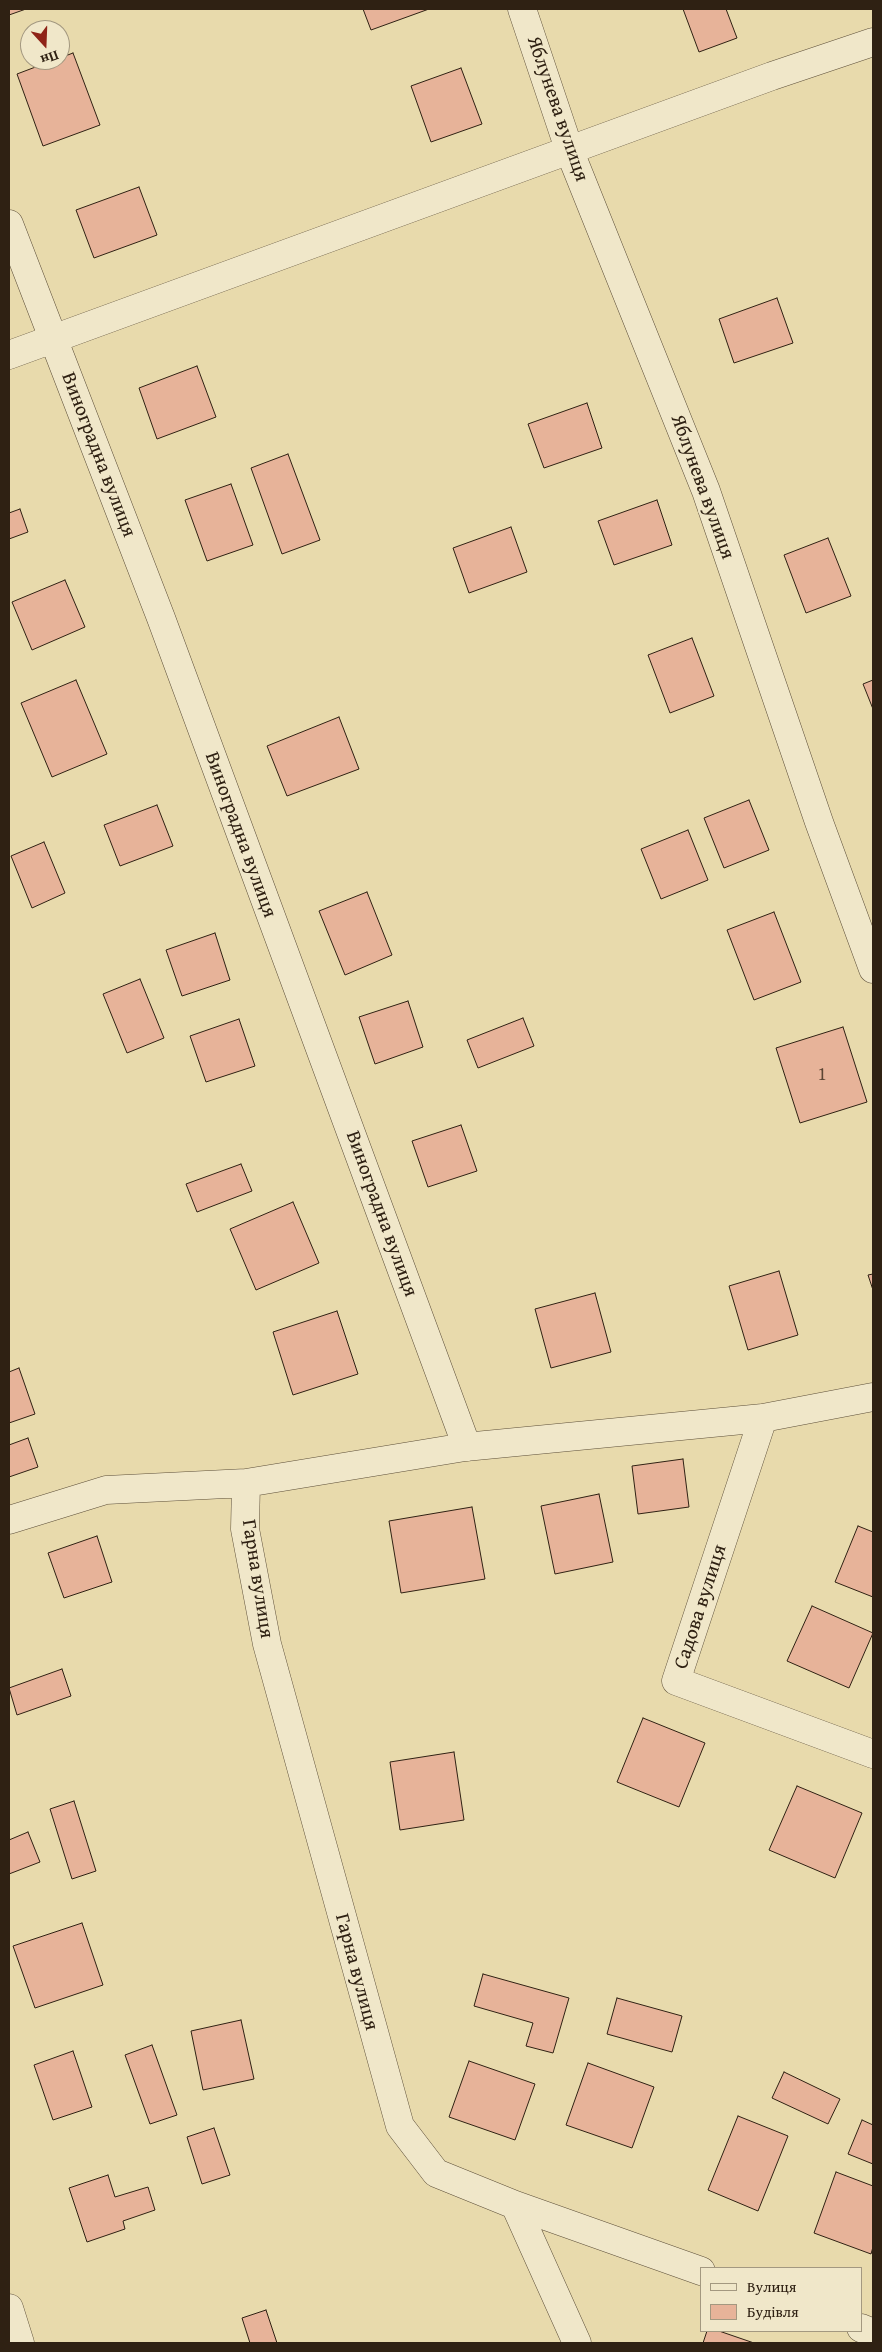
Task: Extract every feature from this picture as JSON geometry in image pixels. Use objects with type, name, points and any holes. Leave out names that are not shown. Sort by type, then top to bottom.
[{"type":"street","name":"Яблунева вулиця","points":[[522,9],[570,152],[706,491],[819,822],[873,969]]},
{"type":"street","points":[[9,355],[570,152],[772,76],[873,42]]},
{"type":"street","name":"Виноградна вулиця","points":[[9,224],[161,618],[468,1447]]},
{"type":"street","points":[[9,1520],[106,1490],[246,1483],[468,1447],[763,1418],[873,1397]]},
{"type":"street","name":"Садова вулиця","points":[[763,1418],[676,1681],[873,1754]]},
{"type":"street","name":"Гарна вулиця","points":[[246,1483],[245,1529],[267,1644],[400,2126],[436,2173],[515,2205],[700,2271]]},
{"type":"street","points":[[515,2205],[577,2343]]},
{"type":"street","points":[[9,2308],[20,2343]]},
{"type":"building","points":[[9,9],[26,9],[9,15]]},
{"type":"building","points":[[363,9],[429,9],[371,30]]},
{"type":"building","points":[[683,9],[726,9],[737,38],[699,52]]},
{"type":"building","points":[[73,53],[100,125],[43,146],[17,74],[28,70],[70,70],[70,54]]},
{"type":"building","points":[[461,68],[482,124],[431,142],[411,86]]},
{"type":"building","points":[[139,187],[157,235],[94,258],[76,210]]},
{"type":"building","points":[[777,298],[793,343],[734,363],[719,319]]},
{"type":"building","points":[[197,366],[216,417],[157,439],[139,388]]},
{"type":"building","points":[[587,403],[602,448],[544,468],[528,424]]},
{"type":"building","points":[[288,454],[320,540],[282,554],[251,468]]},
{"type":"building","points":[[231,484],[253,545],[207,561],[185,500]]},
{"type":"building","points":[[657,500],[672,545],[614,565],[598,521]]},
{"type":"building","points":[[20,509],[28,532],[9,539],[9,513]]},
{"type":"building","points":[[511,527],[527,572],[469,593],[453,548]]},
{"type":"building","points":[[828,538],[851,596],[806,613],[784,555]]},
{"type":"building","points":[[65,580],[85,627],[32,650],[12,602]]},
{"type":"building","points":[[692,638],[714,696],[670,713],[648,655]]},
{"type":"building","points":[[76,680],[107,754],[52,777],[21,703]]},
{"type":"building","points":[[873,680],[873,709],[863,684]]},
{"type":"building","points":[[339,717],[359,769],[287,796],[267,746]]},
{"type":"building","points":[[749,800],[769,850],[724,868],[704,818]]},
{"type":"building","points":[[157,805],[173,846],[120,866],[104,825]]},
{"type":"building","points":[[688,830],[708,880],[661,899],[641,849]]},
{"type":"building","points":[[44,842],[65,893],[32,908],[11,856]]},
{"type":"building","points":[[367,892],[392,955],[345,975],[319,911]]},
{"type":"building","points":[[774,912],[801,982],[754,1000],[727,930]]},
{"type":"building","points":[[215,933],[230,980],[182,996],[166,950]]},
{"type":"building","points":[[140,979],[164,1038],[127,1053],[103,994]]},
{"type":"building","points":[[408,1001],[423,1047],[375,1064],[359,1017]]},
{"type":"building","points":[[523,1018],[534,1046],[478,1068],[467,1040]]},
{"type":"building","points":[[239,1019],[255,1066],[206,1082],[190,1036]]},
{"type":"building","points":[[843,1027],[867,1102],[800,1123],[776,1048]]},
{"type":"building","points":[[461,1125],[477,1171],[428,1187],[412,1141]]},
{"type":"building","points":[[241,1164],[252,1191],[197,1212],[186,1184]]},
{"type":"building","points":[[293,1202],[319,1263],[256,1290],[230,1229]]},
{"type":"building","points":[[779,1271],[798,1335],[748,1350],[729,1286]]},
{"type":"building","points":[[873,1274],[873,1290],[868,1275]]},
{"type":"building","points":[[595,1293],[611,1352],[551,1368],[535,1309]]},
{"type":"building","points":[[337,1311],[358,1374],[293,1395],[273,1332]]},
{"type":"building","points":[[19,1368],[35,1414],[9,1423],[9,1372]]},
{"type":"building","points":[[28,1438],[38,1467],[9,1477],[9,1445]]},
{"type":"building","points":[[683,1459],[689,1507],[638,1514],[632,1466]]},
{"type":"building","points":[[599,1494],[613,1562],[555,1574],[541,1506]]},
{"type":"building","points":[[472,1507],[485,1579],[401,1593],[389,1521]]},
{"type":"building","points":[[858,1526],[873,1532],[873,1597],[835,1582]]},
{"type":"building","points":[[97,1536],[112,1582],[64,1598],[48,1553]]},
{"type":"building","points":[[812,1606],[873,1633],[849,1688],[787,1661]]},
{"type":"building","points":[[62,1669],[71,1696],[17,1715],[9,1688]]},
{"type":"building","points":[[643,1718],[705,1743],[679,1807],[617,1782]]},
{"type":"building","points":[[454,1752],[464,1820],[400,1830],[390,1762]]},
{"type":"building","points":[[797,1786],[862,1813],[835,1878],[769,1850]]},
{"type":"building","points":[[74,1801],[96,1871],[72,1879],[50,1809]]},
{"type":"building","points":[[28,1832],[40,1862],[9,1874],[9,1840]]},
{"type":"building","points":[[82,1923],[103,1985],[35,2008],[13,1946]]},
{"type":"building","points":[[483,1974],[569,1998],[553,2053],[526,2046],[533,2023],[474,2006]]},
{"type":"building","points":[[617,1998],[682,2016],[672,2052],[607,2034]]},
{"type":"building","points":[[241,2020],[254,2079],[203,2090],[191,2031]]},
{"type":"building","points":[[152,2045],[177,2115],[150,2124],[125,2055]]},
{"type":"building","points":[[73,2051],[92,2107],[53,2120],[34,2065]]},
{"type":"building","points":[[469,2061],[535,2084],[515,2140],[449,2117]]},
{"type":"building","points":[[588,2063],[654,2087],[632,2148],[566,2125]]},
{"type":"building","points":[[784,2072],[840,2099],[828,2124],[772,2098]]},
{"type":"building","points":[[738,2116],[788,2136],[758,2211],[708,2190]]},
{"type":"building","points":[[862,2120],[873,2125],[873,2164],[848,2154]]},
{"type":"building","points":[[214,2128],[230,2175],[202,2184],[187,2137]]},
{"type":"building","points":[[836,2172],[873,2186],[873,2247],[871,2254],[814,2233]]},
{"type":"building","points":[[108,2175],[115,2197],[148,2187],[155,2210],[123,2221],[125,2229],[87,2242],[69,2188]]},
{"type":"building","points":[[266,2310],[277,2343],[250,2343],[242,2318]]},
{"type":"building","points":[[707,2332],[722,2332],[754,2343],[703,2343]]}]
